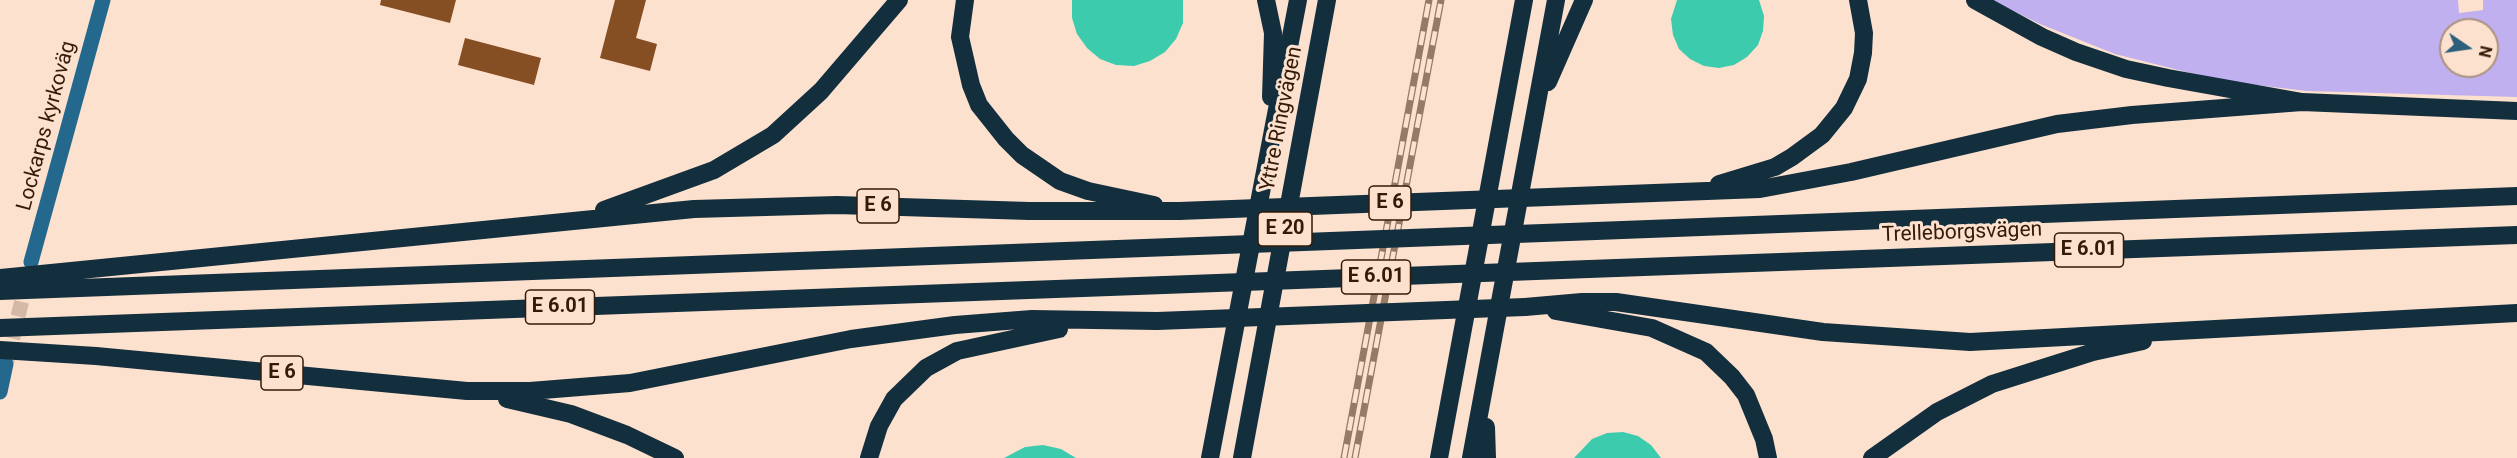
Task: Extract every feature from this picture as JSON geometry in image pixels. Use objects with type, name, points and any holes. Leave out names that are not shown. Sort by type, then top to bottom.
[{"type":"highway","points":[[576,220],[714,170],[773,135],[821,91],[899,0]]},
{"type":"highway","points":[[965,0],[960,38],[971,85],[979,105],[1022,155],[1060,181],[1088,191],[1179,211]]},
{"type":"highway","points":[[1265,173],[1273,63],[1273,33],[1266,0]]},
{"type":"highway","points":[[1210,458],[1298,0]]},
{"type":"highway","name":"Yttre Ringvägen","points":[[1242,458],[1327,0]]},
{"type":"highway","points":[[1439,458],[1524,0]]},
{"type":"highway","points":[[1471,458],[1556,0]]},
{"type":"highway","points":[[1534,114],[1584,0]]},
{"type":"highway","name":"E 6","points":[[0,278],[694,209],[837,205],[1029,211],[1179,211],[1701,189],[1775,167],[1822,135],[1834,122],[1852,93],[1863,53],[1864,33],[1858,0]]},
{"type":"highway","points":[[1975,0],[2042,38],[2126,69],[2302,102]]},
{"type":"highway","points":[[1701,189],[1760,189],[1802,183],[2057,124],[2132,115],[2302,102],[2517,111]]},
{"type":"highway","name":"Trelleborgsvägen","points":[[0,291],[2517,196]]},
{"type":"highway","name":"Trelleborgsvägen","points":[[0,328],[2517,235]]},
{"type":"highway","points":[[467,391],[530,391],[630,383],[851,339],[956,325],[1032,320],[1157,321],[1525,307],[1581,308],[1616,302],[1823,332],[1924,341],[2016,340],[2517,313]]},
{"type":"highway","points":[[1581,308],[1652,328],[1706,352],[1732,376],[1746,395],[1764,439],[1768,458]]},
{"type":"highway","points":[[869,458],[879,426],[894,399],[926,368],[957,351],[977,345],[1035,332],[1106,322]]},
{"type":"highway","points":[[1872,458],[1937,412],[1992,384],[2093,352],[2206,328]]},
{"type":"highway","name":"E 6","points":[[3,357],[96,356],[467,391],[571,414],[627,435],[675,458]]},
{"type":"highway","points":[[1486,458],[1487,380]]},
{"type":"highway","points":[[1198,458],[1224,381]]},
{"type":"street","name":"Lockarps kyrkoväg","points":[[31,262],[103,0]]},
{"type":"street","points":[[0,392],[3,357]]},
{"type":"shaded area","points":[[1991,0],[2458,0],[2459,13],[2483,10],[2483,0],[2517,0],[2517,97],[2307,91],[2222,81],[2115,54],[2040,24]]},
{"type":"water","points":[[1072,0],[1183,0],[1183,23],[1176,39],[1165,52],[1150,61],[1134,66],[1116,65],[1100,59],[1087,48],[1077,34],[1072,18]]},
{"type":"water","points":[[1677,0],[1759,0],[1764,16],[1763,31],[1758,45],[1747,57],[1734,65],[1719,68],[1704,66],[1690,59],[1679,49],[1673,35],[1671,19]]},
{"type":"water","points":[[1623,432],[1638,436],[1651,445],[1661,458],[1574,458],[1592,439],[1607,433]]},
{"type":"water","points":[[1043,445],[1061,449],[1076,458],[1004,458],[1025,447]]},
{"type":"building","points":[[381,0],[456,0],[450,23],[380,5]]},
{"type":"building","points":[[615,0],[646,0],[636,38],[657,44],[650,71],[600,58]]},
{"type":"building","points":[[465,38],[541,58],[534,85],[458,65]]},
{"type":"tunnel","points":[[7,361],[27,280]]},
{"type":"railway","points":[[1344,458],[1429,0]]},
{"type":"railway","points":[[1355,458],[1441,0]]}]
